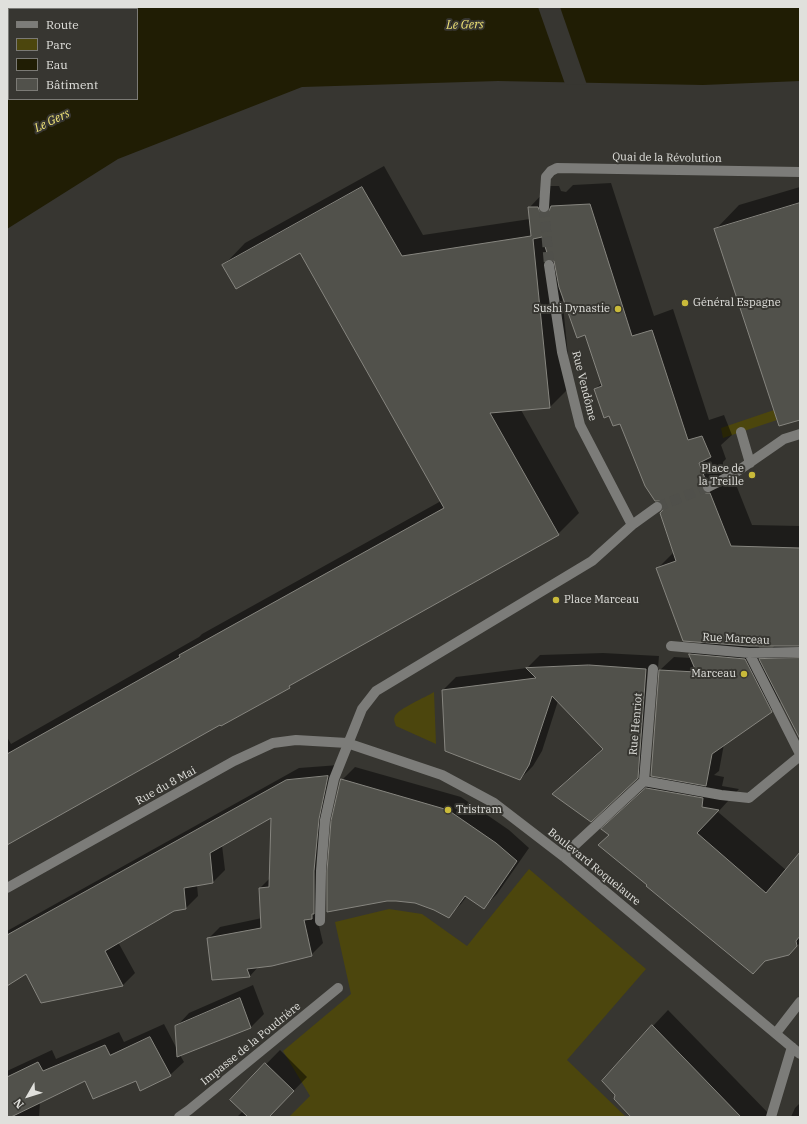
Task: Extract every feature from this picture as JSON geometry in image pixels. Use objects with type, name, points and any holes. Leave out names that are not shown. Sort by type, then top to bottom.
[{"type":"street","name":"Quai de la Révolution","points":[[544,207],[546,177],[551,171],[557,168],[800,172]]},
{"type":"street","name":"Rue Vendôme","points":[[549,266],[562,352],[580,425],[632,525]]},
{"type":"street","points":[[741,432],[750,463]]},
{"type":"street","points":[[708,487],[732,475],[784,439],[800,434]]},
{"type":"street","points":[[320,921],[321,871],[325,820],[334,779],[347,743],[362,709],[376,691],[592,561],[632,525],[657,507]]},
{"type":"street","name":"Rue Marceau","points":[[671,646],[749,653],[800,652]]},
{"type":"street","points":[[563,856],[644,781],[721,795],[749,798],[800,755],[749,653]]},
{"type":"street","name":"Rue Henriot","points":[[644,781],[653,670]]},
{"type":"street","name":"Rue du 8 Mai","points":[[7,888],[234,761],[273,743],[296,740],[347,743]]},
{"type":"street","name":"Boulevard Roquelaure","points":[[347,743],[442,775],[494,803],[563,856],[796,1050]]},
{"type":"street","name":"Impasse de la Poudrière","points":[[179,1117],[338,988]]},
{"type":"street","points":[[776,1034],[800,1002]]},
{"type":"street","points":[[771,1117],[796,1050]]},
{"type":"green space","points":[[774,410],[777,420],[723,438],[721,428]]},
{"type":"green space","points":[[434,692],[436,744],[396,726],[394,720],[397,713],[401,710]]},
{"type":"green space","points":[[529,869],[646,969],[567,1060],[626,1117],[289,1117],[310,1096],[283,1051],[351,994],[335,922],[389,909],[422,914],[467,946]]},
{"type":"water","name":"Le Gers","points":[[800,7],[800,81],[703,85],[498,81],[302,87],[118,159],[7,229],[7,70],[8,100],[138,100],[138,8]]},
{"type":"pier","points":[[538,7],[560,7],[587,85],[565,84]]},
{"type":"building","points":[[362,187],[402,256],[531,236],[528,207],[538,207],[540,212],[544,213],[549,211],[551,206],[590,204],[632,336],[652,330],[688,440],[702,436],[711,457],[699,463],[706,481],[702,484],[702,490],[705,493],[710,493],[731,546],[800,548],[800,646],[749,646],[683,641],[656,568],[676,561],[660,513],[663,510],[663,506],[660,501],[655,501],[645,486],[620,424],[613,426],[609,416],[604,418],[594,389],[602,386],[585,335],[577,338],[559,287],[554,261],[549,259],[542,237],[533,239],[550,408],[490,413],[559,535],[289,686],[290,688],[221,726],[220,725],[7,845],[7,754],[180,657],[179,655],[444,508],[300,253],[236,289],[222,265]]},
{"type":"building","points":[[800,203],[800,420],[779,426],[714,229]]},
{"type":"building","points":[[689,654],[745,659],[772,712],[712,754],[706,786],[651,776],[659,670],[696,672]]},
{"type":"building","points":[[800,658],[800,739],[759,659]]},
{"type":"building","points":[[589,665],[646,669],[638,778],[591,822],[552,794],[603,749],[552,696],[529,765],[520,780],[445,751],[442,690],[536,678],[526,668]]},
{"type":"building","points":[[328,776],[319,819],[314,871],[314,914],[312,914],[312,919],[304,920],[312,956],[272,966],[247,969],[250,977],[212,980],[207,938],[261,928],[259,888],[269,887],[271,818],[210,853],[213,883],[184,888],[186,909],[174,911],[105,951],[123,986],[41,1003],[26,974],[7,986],[7,935],[286,780]]},
{"type":"building","points":[[341,779],[448,810],[496,843],[517,861],[484,909],[465,896],[449,918],[434,910],[415,903],[396,901],[387,901],[327,912],[327,871],[331,821]]},
{"type":"building","points":[[646,788],[703,798],[702,807],[719,810],[697,833],[766,893],[800,852],[800,936],[796,941],[797,946],[789,955],[765,961],[753,974],[598,845],[609,835],[601,829]]},
{"type":"building","points":[[240,998],[251,1028],[177,1057],[175,1026]]},
{"type":"building","points":[[652,1025],[741,1117],[631,1117],[614,1099],[615,1095],[602,1081]]},
{"type":"building","points":[[150,1037],[171,1076],[140,1091],[136,1081],[93,1099],[85,1081],[11,1117],[7,1117],[7,1077],[38,1062],[43,1071],[105,1045],[110,1055]]},
{"type":"building","points":[[265,1063],[294,1091],[269,1117],[248,1117],[230,1100]]},
{"type":"tunnel","points":[[544,207],[549,265]]},
{"type":"tunnel","points":[[657,507],[708,487]]},
{"type":"place","name":"Général Espagne","points":[[685,303]]},
{"type":"place","name":"Sushi Dynastie","points":[[618,309]]},
{"type":"place","name":"Place de la Treille","points":[[752,475]]},
{"type":"place","name":"Place Marceau","points":[[556,600]]},
{"type":"place","name":"Marceau","points":[[744,674]]},
{"type":"place","name":"Tristram","points":[[448,810]]}]
